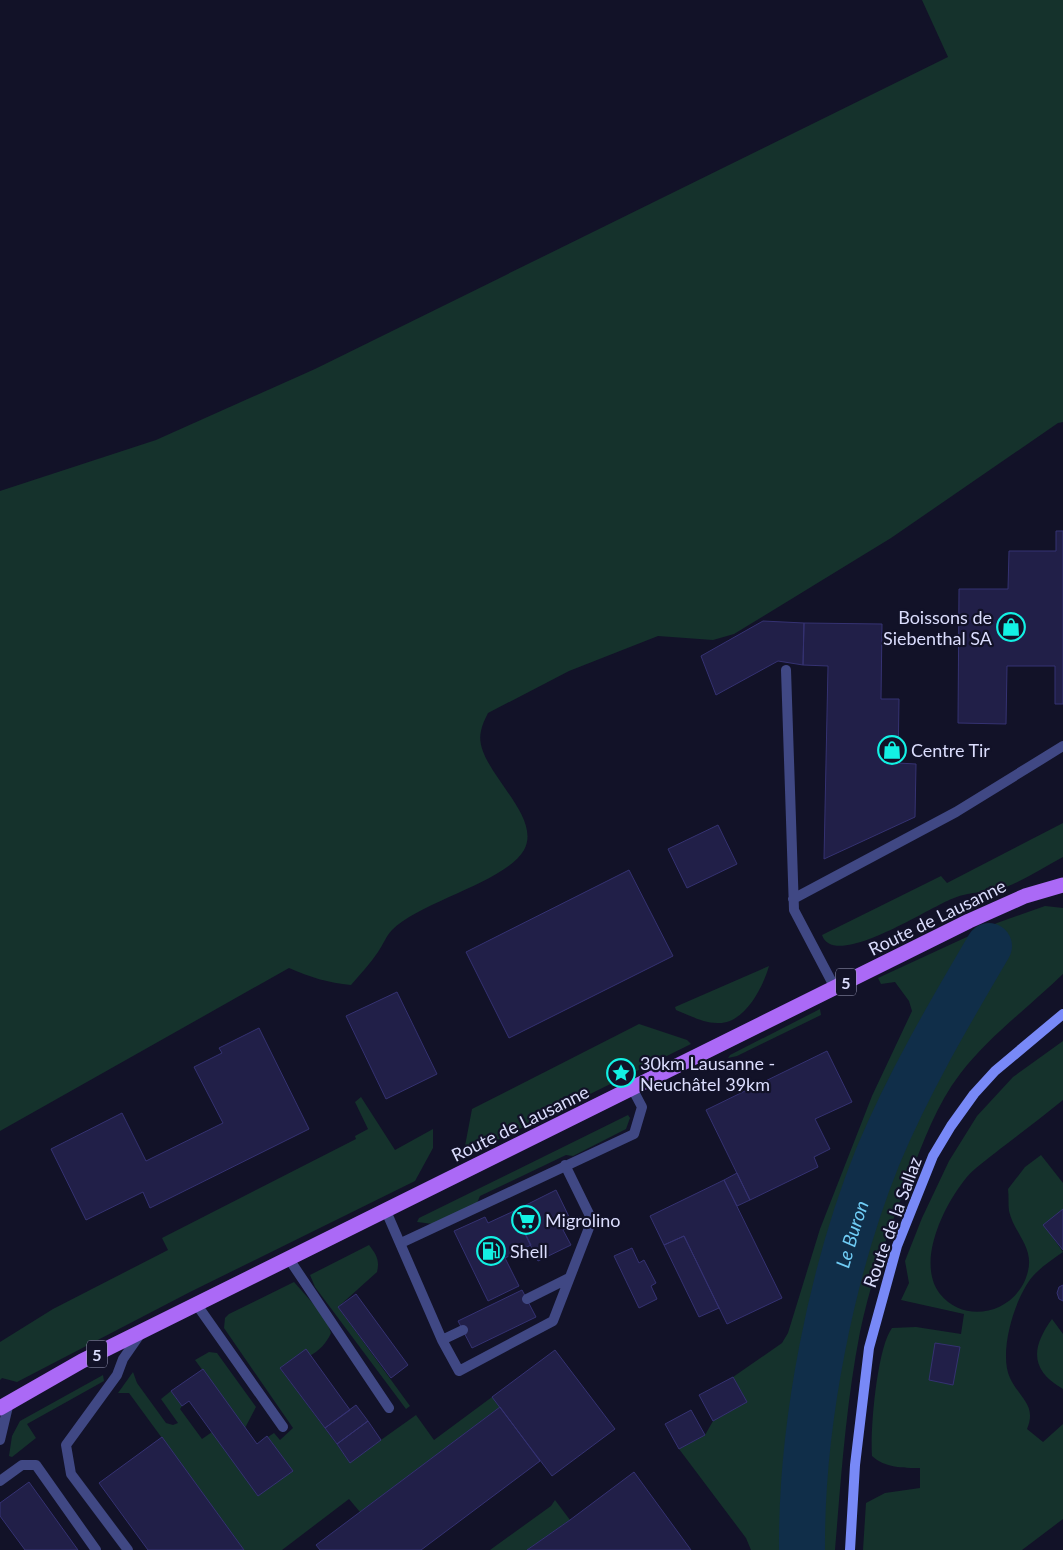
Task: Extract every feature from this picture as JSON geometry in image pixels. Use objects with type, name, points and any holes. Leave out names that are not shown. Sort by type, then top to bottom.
[{"type":"main road","name":"Route de Lausanne","points":[[5,1405],[143,1331],[834,988],[1025,896],[1063,885]]},
{"type":"main road","name":"Route de la Sallaz","points":[[850,1550],[855,1465],[869,1348],[897,1246],[933,1156],[951,1126],[974,1094],[995,1071],[1063,1014]]},
{"type":"lane","points":[[786,670],[794,910],[834,988]]},
{"type":"lane","points":[[793,899],[956,812],[1063,746]]},
{"type":"lane","points":[[401,1243],[634,1134],[642,1107],[632,1088]]},
{"type":"lane","points":[[386,1211],[442,1340],[459,1372],[553,1321],[592,1220],[565,1165]]},
{"type":"lane","points":[[289,1259],[389,1408]]},
{"type":"lane","points":[[527,1299],[570,1278]]},
{"type":"lane","points":[[196,1305],[283,1427]]},
{"type":"lane","points":[[442,1340],[463,1330]]},
{"type":"lane","points":[[128,1550],[71,1474],[66,1445],[117,1375],[123,1359],[143,1331]]},
{"type":"lane","points":[[0,1440],[5,1405]]},
{"type":"lane","points":[[0,1481],[22,1465],[36,1465],[96,1550]]},
{"type":"green space","points":[[922,0],[1063,0],[1063,422],[1058,423],[891,538],[734,634],[713,640],[658,636],[569,671],[488,713],[481,729],[481,745],[487,760],[517,806],[528,836],[524,850],[514,861],[500,872],[482,882],[405,920],[390,932],[375,956],[351,985],[319,979],[289,968],[0,1131],[0,491],[156,440],[315,369],[948,57]]},
{"type":"green space","points":[[1063,823],[1063,857],[1013,884],[1000,889],[966,894],[954,898],[884,933],[863,941],[844,946],[830,944],[822,935],[941,876],[947,883]]},
{"type":"green space","points":[[1045,906],[1063,908],[1063,974],[971,1060],[944,1098],[925,1137],[882,1253],[864,1312],[855,1359],[844,1441],[835,1550],[751,1550],[746,1538],[679,1449],[705,1435],[713,1421],[747,1402],[733,1377],[782,1343],[788,1333],[820,1229],[872,1096],[912,1011],[909,1001],[895,982],[881,984],[878,978],[997,923]]},
{"type":"green space","points":[[769,966],[757,994],[736,1018],[727,1022],[712,1023],[676,1010],[675,1007]]},
{"type":"green space","points":[[820,1009],[821,1015],[737,1056],[728,1058],[730,1055]]},
{"type":"green space","points":[[639,1024],[687,1040],[691,1044],[469,1154],[465,1146],[472,1109]]},
{"type":"green space","points":[[1063,1041],[1063,1100],[980,1164],[967,1177],[955,1193],[935,1236],[931,1252],[931,1267],[933,1281],[940,1294],[951,1304],[964,1310],[977,1312],[991,1310],[1003,1305],[1014,1296],[1023,1285],[1029,1262],[1026,1247],[1011,1219],[1008,1189],[1025,1167],[1041,1155],[1063,1183],[1063,1209],[1044,1225],[1063,1252],[1040,1269],[1026,1285],[1010,1325],[1006,1354],[1010,1378],[1029,1408],[1030,1421],[1027,1429],[1043,1442],[1063,1424],[1063,1519],[1022,1550],[863,1550],[866,1503],[885,1493],[920,1488],[920,1468],[888,1465],[872,1456],[872,1428],[876,1390],[882,1353],[887,1338],[892,1328],[916,1327],[961,1334],[964,1314],[901,1300],[909,1283],[905,1261],[922,1218],[949,1161],[977,1116],[1013,1077]]},
{"type":"green space","points":[[361,1097],[395,1150],[433,1129],[433,1148],[415,1181],[190,1292],[17,1382],[2,1378],[0,1380],[0,1342],[53,1309],[168,1250],[162,1238],[356,1139],[355,1136],[368,1129],[355,1102]]},
{"type":"green space","points":[[628,1115],[630,1118],[626,1129],[573,1156],[566,1155],[480,1196],[477,1203],[433,1224],[417,1222],[419,1218]]},
{"type":"green space","points":[[369,1245],[377,1257],[377,1272],[338,1307],[410,1406],[406,1409],[315,1287],[310,1275]]},
{"type":"green space","points":[[294,1282],[325,1317],[331,1333],[322,1347],[316,1352],[280,1368],[350,1462],[416,1415],[434,1440],[492,1397],[500,1407],[360,1512],[349,1499],[282,1550],[244,1550],[129,1393],[118,1393],[133,1372],[137,1383],[166,1423],[173,1425],[178,1423],[161,1399],[171,1391],[182,1406],[180,1409],[202,1439],[212,1432],[292,1471],[268,1437],[274,1433],[280,1440],[293,1428],[224,1328],[225,1318],[229,1314]]},
{"type":"green space","points":[[1052,1319],[1063,1334],[1063,1389],[1044,1374],[1037,1358],[1040,1340]]},
{"type":"green space","points":[[209,1352],[217,1353],[256,1407],[245,1428],[195,1360]]},
{"type":"green space","points":[[103,1375],[104,1381],[27,1424],[36,1438],[12,1457],[9,1456],[12,1436],[20,1421]]},
{"type":"green space","points":[[555,1500],[570,1520],[527,1550],[490,1550],[551,1506]]},
{"type":"building","name":"Boissons de Siebenthal SA","points":[[1056,531],[1063,531],[1063,704],[1055,704],[1055,666],[1007,666],[1006,724],[958,723],[959,589],[1008,589],[1009,551],[1056,551]]},
{"type":"building","points":[[763,621],[804,623],[803,665],[778,661],[716,695],[701,656]]},
{"type":"building","points":[[804,623],[882,624],[881,699],[899,699],[898,763],[916,764],[915,817],[824,859],[828,666],[803,665]]},
{"type":"building","points":[[718,825],[737,864],[687,888],[668,849]]},
{"type":"building","points":[[629,870],[673,956],[509,1038],[466,952]]},
{"type":"building","points":[[397,992],[437,1074],[386,1099],[346,1016]]},
{"type":"building","points":[[259,1028],[309,1129],[150,1208],[143,1192],[86,1220],[51,1149],[122,1113],[146,1161],[223,1123],[194,1067],[222,1053],[219,1048]]},
{"type":"building","points":[[827,1051],[852,1102],[815,1119],[830,1149],[814,1157],[818,1167],[750,1200],[706,1110]]},
{"type":"building","points":[[737,1173],[750,1200],[737,1206],[724,1180]]},
{"type":"building","points":[[724,1180],[782,1298],[727,1324],[684,1236],[664,1245],[650,1216]]},
{"type":"building","points":[[556,1190],[573,1225],[563,1230],[571,1245],[538,1261],[514,1211]]},
{"type":"building","points":[[1063,1209],[1063,1250],[1043,1225]]},
{"type":"building","name":"Shell","points":[[514,1211],[531,1245],[505,1258],[519,1286],[488,1301],[454,1231],[485,1217],[488,1223]]},
{"type":"building","points":[[684,1236],[719,1308],[699,1317],[664,1245]]},
{"type":"building","points":[[632,1248],[639,1263],[644,1260],[656,1283],[651,1286],[657,1299],[639,1308],[614,1256]]},
{"type":"building","points":[[1063,1285],[1063,1301],[1059,1299],[1057,1293],[1059,1287]]},
{"type":"building","points":[[522,1290],[536,1317],[472,1348],[458,1321]]},
{"type":"building","points":[[356,1294],[408,1365],[391,1378],[338,1307]]},
{"type":"building","points":[[935,1343],[960,1347],[953,1385],[929,1380]]},
{"type":"building","points":[[306,1349],[350,1410],[325,1428],[280,1368]]},
{"type":"building","points":[[555,1350],[615,1429],[552,1476],[492,1397]]},
{"type":"building","points":[[203,1369],[257,1444],[267,1436],[293,1471],[258,1496],[189,1401],[182,1406],[171,1391]]},
{"type":"building","points":[[733,1377],[747,1402],[713,1421],[699,1395]]},
{"type":"building","points":[[356,1405],[368,1421],[337,1444],[325,1428]]},
{"type":"building","points":[[500,1407],[540,1461],[421,1550],[320,1550],[316,1545]]},
{"type":"building","points":[[691,1410],[705,1435],[679,1449],[665,1424]]},
{"type":"building","points":[[368,1421],[381,1440],[350,1463],[337,1444]]},
{"type":"building","points":[[162,1437],[244,1550],[148,1550],[99,1483]]},
{"type":"building","points":[[634,1472],[691,1550],[527,1550],[570,1520]]},
{"type":"building","points":[[29,1482],[78,1550],[25,1550],[0,1516],[0,1503]]},
{"type":"waterway","name":"Le Buron","points":[[802,1550],[803,1502],[813,1401],[833,1299],[846,1249],[861,1201],[890,1129],[930,1049],[989,946]]},
{"type":"place","name":"Boissons de Siebenthal SA","points":[[1011,627]]},
{"type":"place","name":"Centre Tir","points":[[892,750]]},
{"type":"place","name":"30km Lausanne - Neuchâtel 39km","points":[[621,1073]]},
{"type":"place","name":"Migrolino","points":[[526,1220]]},
{"type":"place","name":"Shell","points":[[491,1251]]}]
